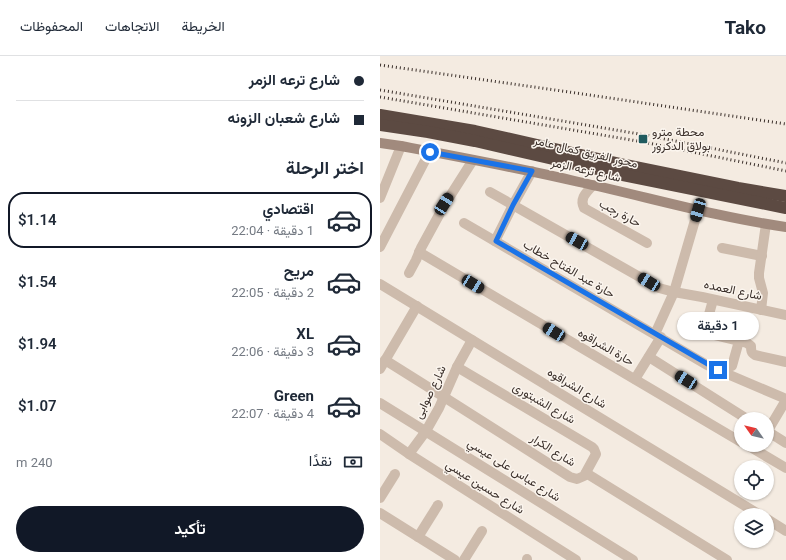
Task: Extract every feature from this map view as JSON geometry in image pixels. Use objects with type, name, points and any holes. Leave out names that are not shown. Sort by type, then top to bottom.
[{"type":"highway","name":"محور الفريق كمال عامر","points":[[380,115],[475,131],[625,165],[738,188],[786,196]]},
{"type":"highway","name":"محور الفريق كمال عامر","points":[[380,125],[475,141],[624,175],[786,208]]},
{"type":"main road","name":"شارع ترعه الزمر","points":[[380,143],[532,171],[698,210],[786,227]]},
{"type":"street","points":[[380,198],[401,146]]},
{"type":"street","points":[[380,247],[430,152]]},
{"type":"street","points":[[408,273],[444,204],[473,160]]},
{"type":"street","points":[[496,241],[513,205],[532,171]]},
{"type":"street","name":"حارة رجب","points":[[593,185],[583,196],[582,205],[584,208],[647,243]]},
{"type":"street","name":"شارع العمده","points":[[490,192],[659,288],[786,315]]},
{"type":"street","points":[[635,379],[649,357],[658,336],[674,292],[698,210]]},
{"type":"street","name":"حارة عبد الفتاح خطاب","points":[[464,223],[718,370],[786,399]]},
{"type":"street","points":[[761,310],[763,293],[759,273],[766,224]]},
{"type":"street","points":[[722,248],[762,256]]},
{"type":"street","name":"حارة الشراقوه","points":[[419,252],[734,438]]},
{"type":"street","name":"شارع الشراقوه","points":[[380,284],[748,508]]},
{"type":"street","points":[[704,332],[713,300]]},
{"type":"street","points":[[382,365],[417,306]]},
{"type":"street","points":[[682,322],[710,334],[749,344],[753,354],[786,362]]},
{"type":"street","name":"شارع صوابى","points":[[409,454],[426,431],[444,397],[457,367],[472,340]]},
{"type":"street","points":[[732,366],[739,341]]},
{"type":"street","points":[[649,357],[736,412]]},
{"type":"street","name":"شارع الكرار","points":[[382,365],[444,397],[570,477],[577,479],[581,478],[586,473],[727,560]]},
{"type":"street","name":"شارع الشبتورى","points":[[457,367],[592,447],[596,454],[586,473]]},
{"type":"street","points":[[774,419],[786,399]]},
{"type":"street","name":"شارع عباس على عيسي","points":[[380,403],[633,560]]},
{"type":"street","name":"شارع حسين عيسي","points":[[380,434],[576,560]]},
{"type":"street","points":[[774,435],[786,443]]},
{"type":"street","points":[[759,452],[786,468]]},
{"type":"street","points":[[380,498],[395,474]]},
{"type":"street","points":[[418,537],[438,505]]},
{"type":"street","points":[[380,513],[455,560]]},
{"type":"street","points":[[774,523],[786,531]]},
{"type":"street","points":[[464,560],[482,531]]},
{"type":"railway","points":[[380,65],[786,124]]},
{"type":"railway","points":[[380,90],[645,135],[786,163]]},
{"type":"railway","points":[[380,97],[643,142],[786,171]]},
{"type":"place","name":"محطة مترو بولاق الدكرور","points":[[643,139]]},
{"type":"route","points":[[430,152],[532,171],[513,205],[496,241],[707,365],[718,370]]}]
